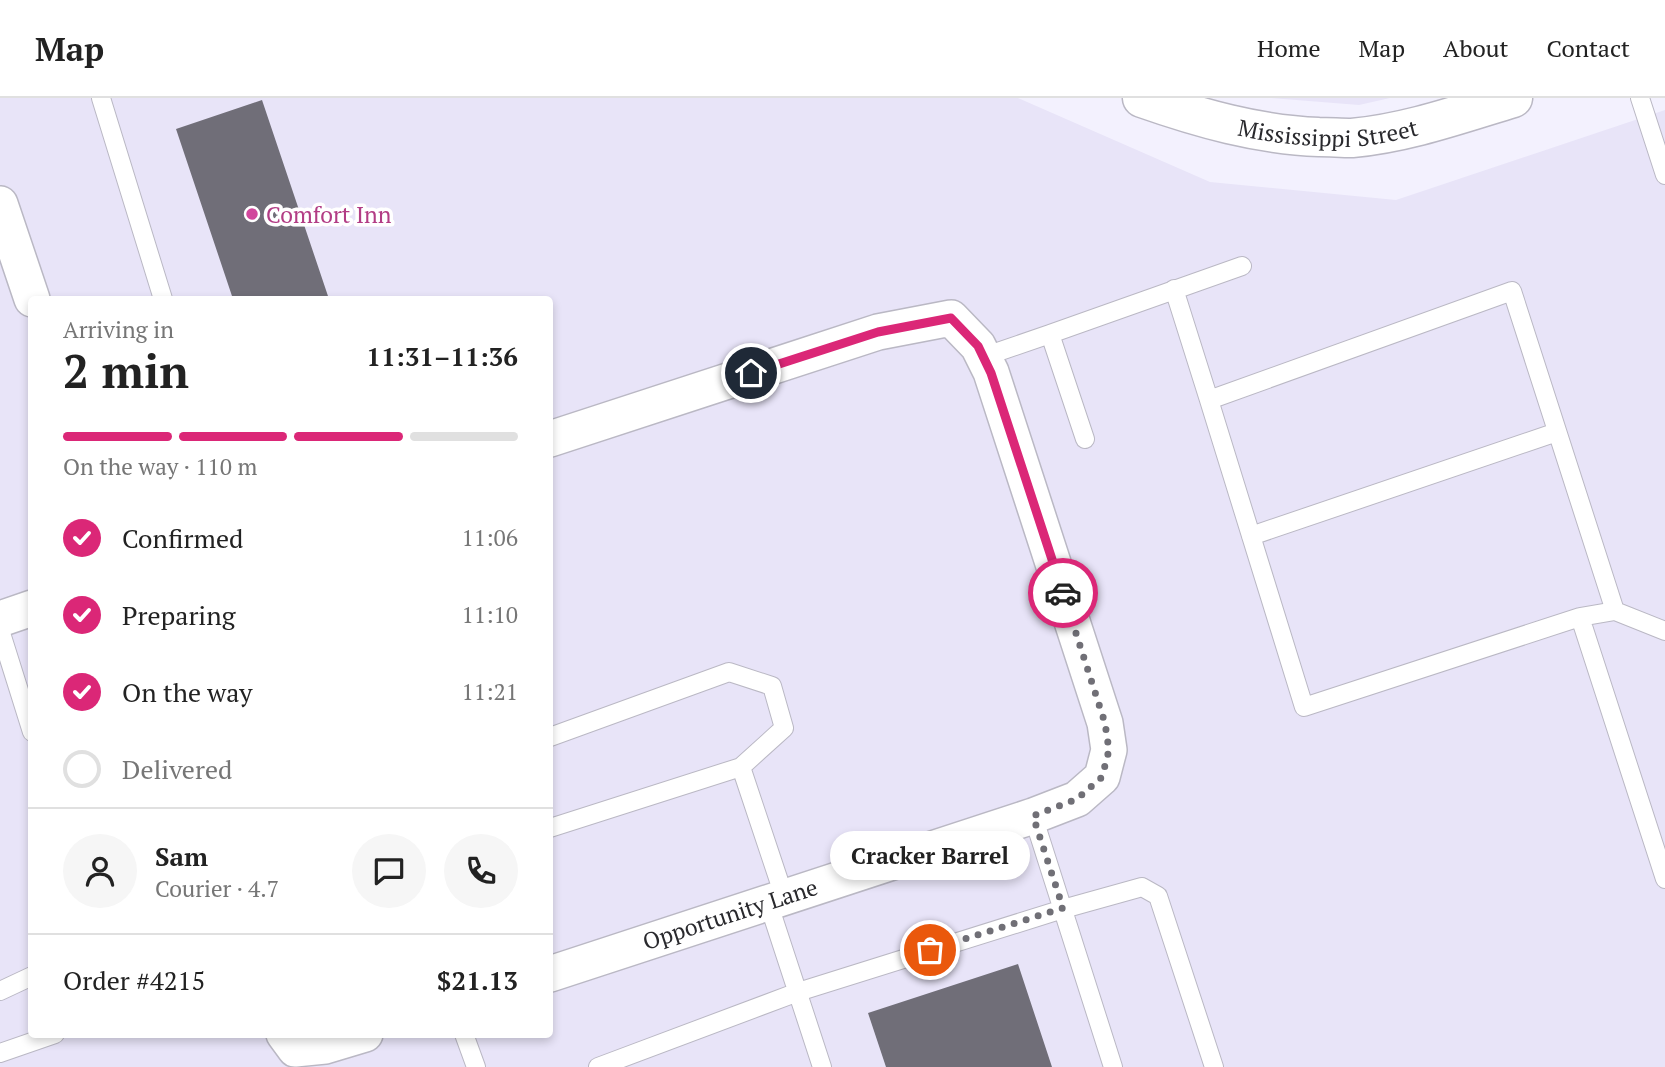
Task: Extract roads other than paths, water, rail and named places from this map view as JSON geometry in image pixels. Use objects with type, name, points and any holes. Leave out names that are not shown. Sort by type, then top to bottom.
[{"type":"street","name":"Mississippi Street","points":[[1142,98],[1245,128],[1300,136],[1350,138],[1447,119],[1513,98]]},
{"type":"street","points":[[0,204],[31,296]]},
{"type":"street","points":[[553,438],[878,332],[951,318],[978,346],[983,357]]},
{"type":"street","name":"Opportunity Lane","points":[[553,973],[1033,816],[1077,799],[1102,777],[1109,750],[1105,723],[991,373],[983,357]]},
{"type":"street","points":[[0,619],[28,609]]},
{"type":"street","points":[[290,1042],[325,1046],[352,1038]]},
{"type":"lane","points":[[102,98],[162,296]]},
{"type":"lane","points":[[1640,98],[1665,175]]},
{"type":"lane","points":[[983,357],[1242,266]]},
{"type":"lane","points":[[1174,289],[1304,707],[1580,617],[1615,611],[1665,631]]},
{"type":"lane","points":[[1209,400],[1512,291],[1615,611]]},
{"type":"lane","points":[[1051,334],[1085,439]]},
{"type":"lane","points":[[1251,536],[1558,432]]},
{"type":"lane","points":[[1580,617],[1665,879]]},
{"type":"lane","points":[[0,630],[28,719]]},
{"type":"lane","points":[[553,736],[729,672],[772,686],[784,728],[741,767],[553,827]]},
{"type":"lane","points":[[741,767],[798,992],[822,1067]]},
{"type":"lane","points":[[1033,816],[1113,1067]]},
{"type":"lane","points":[[598,1067],[798,992],[1063,908],[1142,887],[1158,896],[1213,1067]]},
{"type":"lane","points":[[0,990],[28,978]]},
{"type":"lane","points":[[0,1053],[43,1038]]},
{"type":"lane","points":[[465,1038],[476,1067]]},
{"type":"place","name":"Comfort Inn","points":[[252,214]]},
{"type":"place","name":"Cracker Barrel","points":[[930,950]]}]
